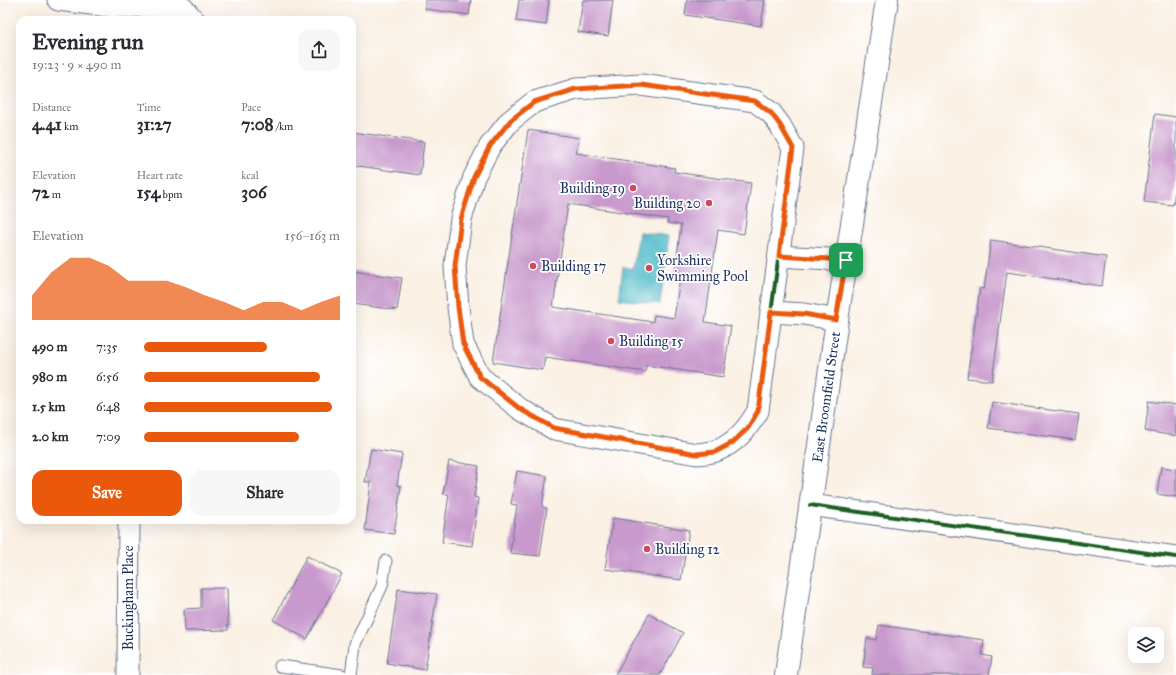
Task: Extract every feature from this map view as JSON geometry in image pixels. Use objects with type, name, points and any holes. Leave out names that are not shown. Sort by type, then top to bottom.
[{"type":"main road","name":"East Broomfield Street","points":[[786,675],[836,320],[887,0]]},
{"type":"street","points":[[58,0],[116,7],[159,6],[183,8],[190,16]]},
{"type":"street","points":[[641,85],[755,101],[771,113],[780,125],[793,148],[771,312],[758,411],[748,428],[732,443],[715,452],[697,454],[554,428],[520,409],[480,377],[463,344],[458,307],[455,266],[461,219],[474,177],[490,146],[510,121],[534,102],[576,89],[641,85]]},
{"type":"street","points":[[779,256],[846,260]]},
{"type":"street","points":[[771,312],[804,314],[836,320]]},
{"type":"street","points":[[810,505],[1176,557]]},
{"type":"street","name":"Buckingham Place","points":[[128,675],[129,524]]},
{"type":"lane","points":[[351,675],[355,644],[382,586],[386,561]]},
{"type":"lane","points":[[280,666],[342,675]]},
{"type":"water","name":"Yorkshire Swimming Pool","points":[[639,232],[669,236],[660,304],[619,299],[623,267],[633,269]]},
{"type":"building","points":[[425,0],[471,0],[469,15],[425,9]]},
{"type":"building","points":[[519,0],[549,0],[546,25],[516,21]]},
{"type":"building","points":[[583,0],[613,0],[608,36],[578,32]]},
{"type":"building","points":[[687,0],[765,0],[761,26],[685,15]]},
{"type":"building","points":[[1155,114],[1176,117],[1176,181],[1173,205],[1144,202]]},
{"type":"building","points":[[528,130],[579,138],[576,153],[675,168],[674,172],[751,183],[744,234],[718,230],[705,322],[731,326],[723,377],[646,365],[645,372],[545,357],[543,370],[493,362]],"holes":[[[568,204],[668,219],[667,223],[681,225],[675,271],[681,272],[674,318],[654,315],[653,322],[553,307]]]},
{"type":"building","points":[[356,133],[424,142],[420,175],[356,166]]},
{"type":"building","points":[[991,240],[1106,257],[1102,286],[1007,272],[992,381],[967,378],[980,288],[984,289]]},
{"type":"building","points":[[356,272],[402,278],[397,310],[356,305]]},
{"type":"building","points":[[1149,401],[1176,405],[1176,436],[1145,431]]},
{"type":"building","points":[[992,402],[1079,414],[1075,440],[988,428]]},
{"type":"building","points":[[371,449],[402,454],[397,485],[401,486],[394,534],[365,530],[371,482],[365,482]]},
{"type":"building","points":[[449,461],[479,466],[474,497],[478,498],[472,546],[442,542],[449,494],[443,494]]},
{"type":"building","points":[[1161,467],[1176,469],[1176,497],[1157,494]]},
{"type":"building","points":[[517,471],[547,476],[542,507],[547,508],[540,556],[510,553],[517,505],[511,504]]},
{"type":"building","name":"Building 12","points":[[613,518],[689,530],[681,580],[605,569]]},
{"type":"building","points":[[307,556],[342,574],[307,639],[273,620]]},
{"type":"building","points":[[201,588],[227,588],[228,630],[185,631],[184,609],[201,608]]},
{"type":"building","points":[[398,589],[437,594],[425,670],[387,663]]},
{"type":"building","points":[[649,614],[683,633],[660,675],[615,675]]},
{"type":"building","points":[[879,625],[984,640],[982,655],[992,657],[989,675],[872,675],[873,668],[863,667],[867,638],[876,640]]},
{"type":"cycle path","points":[[641,85],[755,101],[771,113],[780,125],[793,148],[758,411],[750,424],[735,440],[723,448],[711,452],[697,454],[554,429],[520,409],[480,377],[463,344],[455,266],[461,219],[474,177],[490,146],[510,121],[534,102],[576,89],[641,85]]},
{"type":"cycle path","points":[[810,505],[1176,557]]},
{"type":"place","name":"Building 19","points":[[633,188]]},
{"type":"place","name":"Building 20","points":[[709,203]]},
{"type":"place","name":"Building 17","points":[[533,266]]},
{"type":"place","name":"Yorkshire Swimming Pool","points":[[649,268]]},
{"type":"place","name":"Building 15","points":[[611,341]]},
{"type":"place","name":"Building 12","points":[[647,549]]},
{"type":"route","points":[[641,85],[755,101],[771,113],[783,128],[793,148],[779,256],[846,260],[836,320],[804,314],[771,312],[758,411],[748,428],[732,443],[715,452],[697,454],[554,428],[520,409],[480,377],[463,344],[455,266],[461,219],[474,177],[490,146],[510,121],[534,102],[576,89],[641,85]]}]
